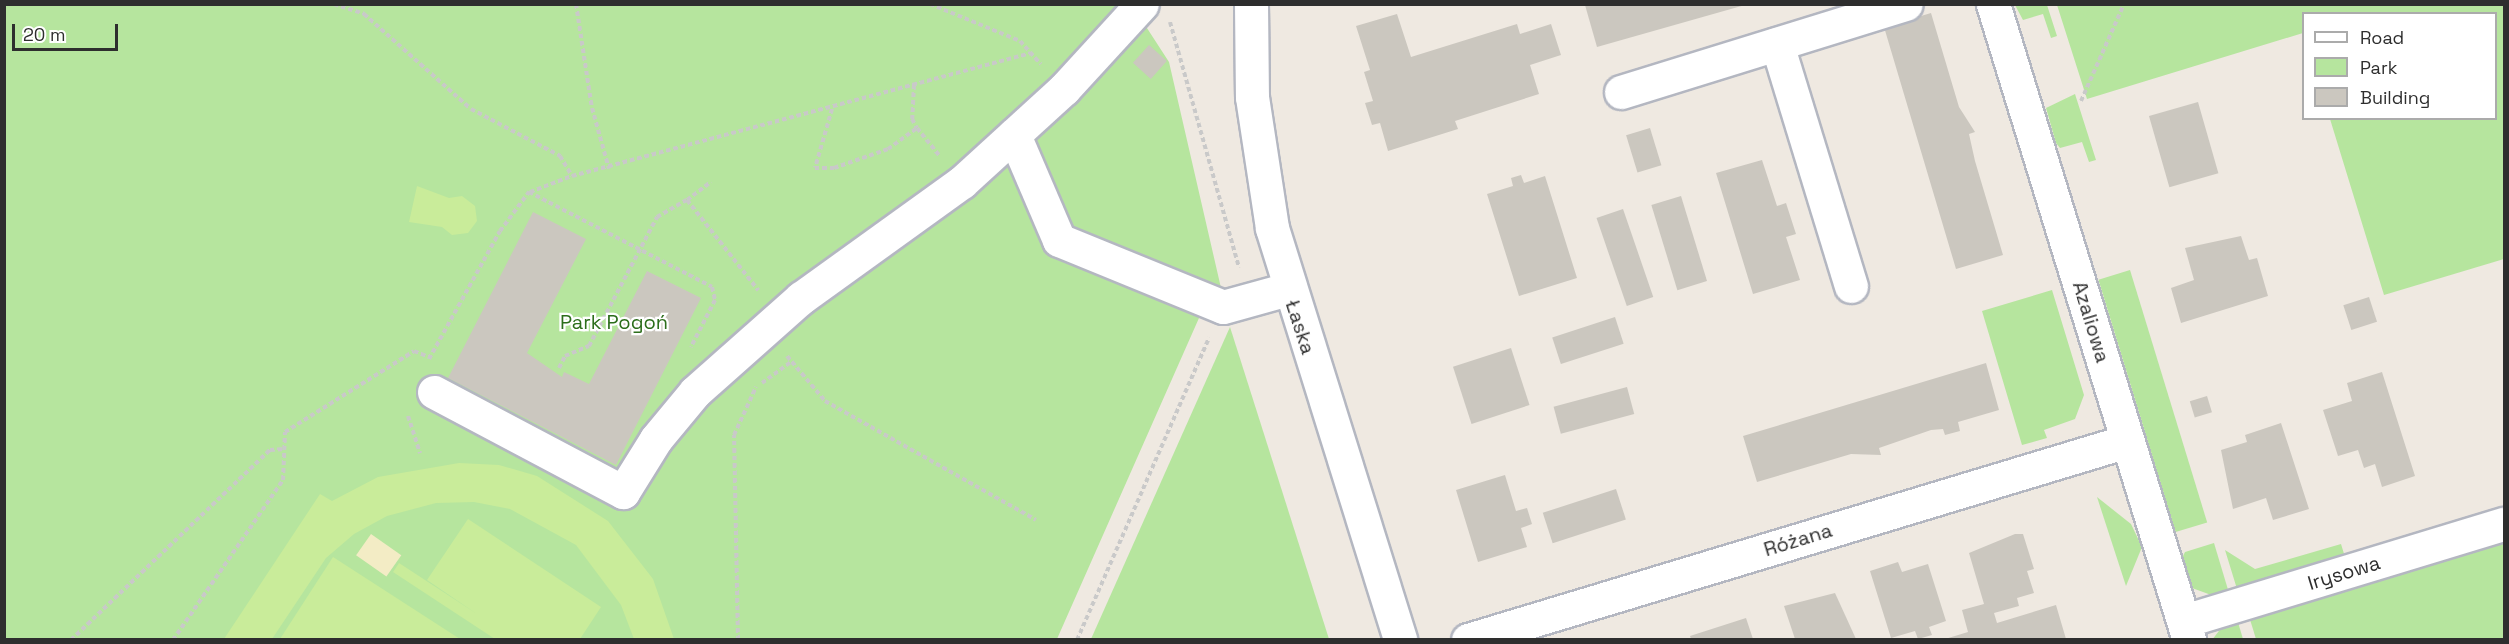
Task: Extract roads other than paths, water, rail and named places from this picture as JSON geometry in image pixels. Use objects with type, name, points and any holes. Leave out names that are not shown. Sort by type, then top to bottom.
[{"type":"street","name":"Łaska","points":[[1251,4],[1252,97],[1259,160],[1288,289],[1400,639]]},
{"type":"street","points":[[1621,92],[1906,4]]},
{"type":"street","name":"Azaliowa","points":[[1993,4],[2187,630]]},
{"type":"street","points":[[434,392],[623,492],[656,439],[695,392],[772,324],[962,182],[1155,10]]},
{"type":"street","points":[[1777,44],[1851,286]]},
{"type":"street","points":[[1014,135],[1059,240],[1235,303],[1288,289]]},
{"type":"street","name":"Różana","points":[[1468,639],[2127,441]]},
{"type":"street","name":"Irysowa","points":[[2187,630],[2505,524]]},
{"type":"park label","name":"Park Pogoń","points":[[614,322]]}]
